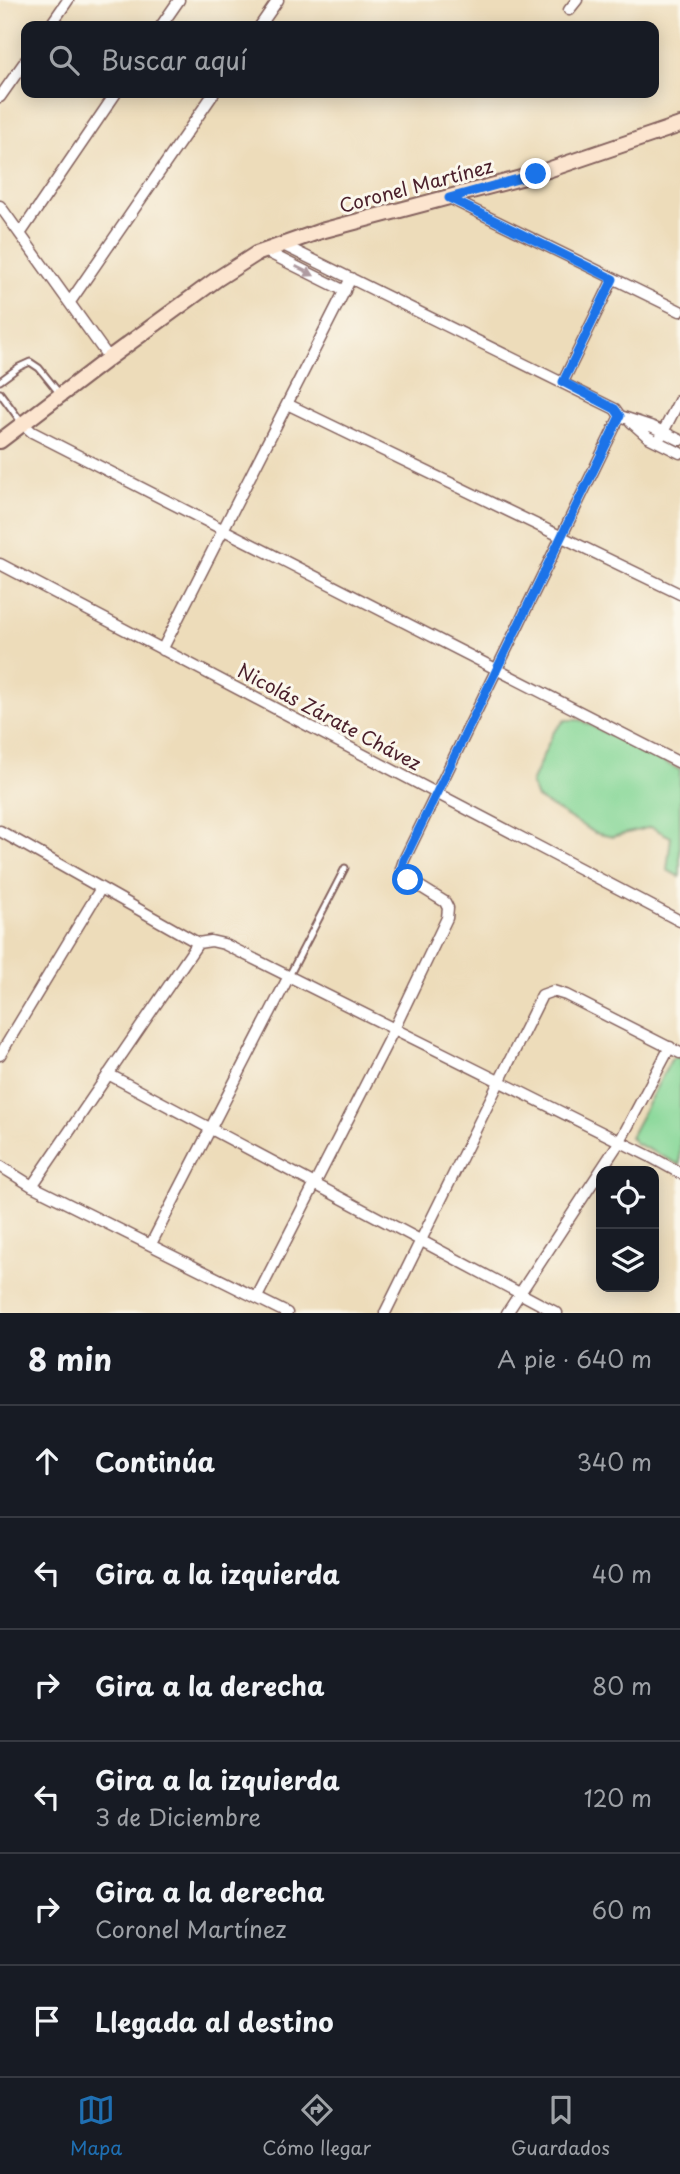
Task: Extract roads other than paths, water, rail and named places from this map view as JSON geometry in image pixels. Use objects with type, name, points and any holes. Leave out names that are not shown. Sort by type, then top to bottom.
[{"type":"main road","name":"Coronel Martínez","points":[[109,358],[217,279],[281,244],[536,174],[680,125]]},
{"type":"main road","points":[[2,435],[23,423],[109,358]]},
{"type":"street","points":[[53,21],[68,0]]},
{"type":"street","points":[[164,21],[179,0]]},
{"type":"street","points":[[263,21],[278,0]]},
{"type":"street","points":[[569,9],[577,0]]},
{"type":"street","points":[[0,97],[21,67]]},
{"type":"street","points":[[20,234],[113,98]]},
{"type":"street","points":[[70,302],[211,98]]},
{"type":"street","points":[[449,198],[680,311]]},
{"type":"street","points":[[0,206],[109,358]]},
{"type":"street","points":[[281,244],[615,409],[648,437],[680,453]]},
{"type":"street","points":[[265,251],[345,290]]},
{"type":"street","points":[[162,650],[351,278]]},
{"type":"street","points":[[563,382],[613,279]]},
{"type":"street","points":[[657,442],[680,399]]},
{"type":"street","points":[[287,404],[680,594]]},
{"type":"street","points":[[625,419],[680,440]]},
{"type":"street","points":[[257,1297],[394,1029],[448,913],[445,902],[408,880],[401,869],[561,536],[625,419]]},
{"type":"street","points":[[23,423],[32,432],[680,762]]},
{"type":"street","name":"Nicolás Zárate Chávez","points":[[0,564],[680,921]]},
{"type":"street","points":[[0,831],[198,943],[211,941],[224,944],[680,1173]]},
{"type":"street","points":[[0,1055],[101,888]]},
{"type":"street","points":[[32,1186],[198,943]]},
{"type":"street","points":[[151,1244],[289,976]]},
{"type":"street","points":[[385,1313],[538,999],[549,991],[566,995],[675,1050],[620,1141],[507,1313]]},
{"type":"street","points":[[108,1074],[557,1313]]},
{"type":"street","points":[[0,1166],[32,1186],[287,1313]]},
{"type":"lane","points":[[0,381],[24,363],[30,362],[39,368],[60,394]]},
{"type":"lane","points":[[0,393],[23,423]]},
{"type":"lane","points":[[289,976],[345,868]]}]
